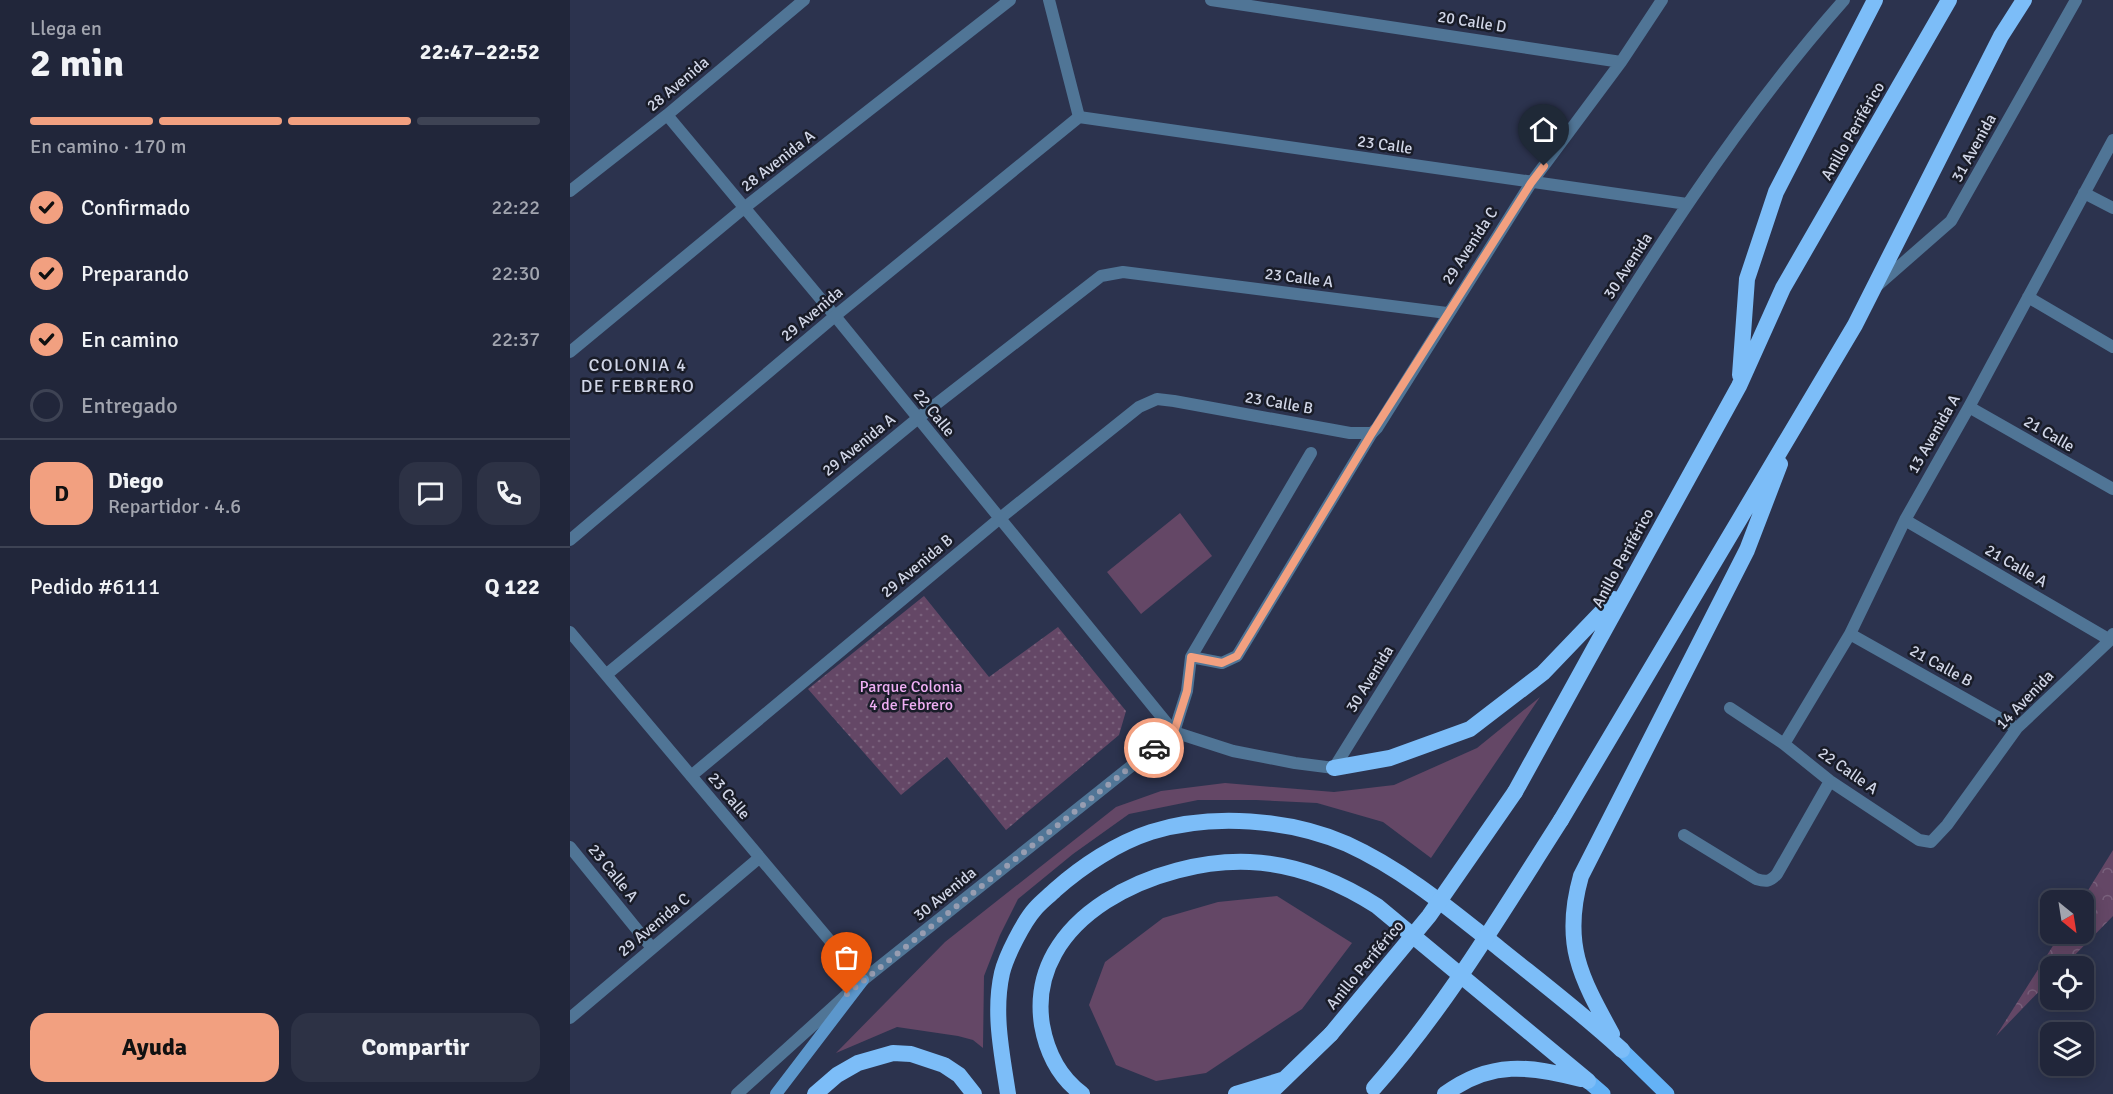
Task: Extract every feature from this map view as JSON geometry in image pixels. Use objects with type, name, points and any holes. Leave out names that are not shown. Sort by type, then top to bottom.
[{"type":"highway","points":[[1739,386],[1747,279],[1776,192],[1875,0]]},
{"type":"highway","name":"Anillo Periférico","points":[[1269,1094],[1331,1034],[1429,916],[1515,792],[1739,386],[1783,288],[1949,0]]},
{"type":"highway","points":[[1371,1091],[1401,1058],[1462,973],[1561,820],[1855,325],[2001,36],[2024,0]]},
{"type":"highway","points":[[1622,1050],[1581,976],[1573,935],[1575,896],[1581,876],[1748,550],[1792,430]]},
{"type":"highway","points":[[1334,768],[1390,758],[1470,729],[1543,673],[1629,583]]},
{"type":"highway","points":[[1008,1094],[997,1016],[1002,972],[1011,949],[1034,910],[1071,875],[1096,858],[1150,832],[1182,824],[1256,821],[1292,826],[1346,844],[1417,883],[1592,1022],[1622,1050]]},
{"type":"highway","points":[[1082,1094],[1072,1087],[1059,1072],[1044,1040],[1041,1022],[1040,1002],[1043,980],[1064,939],[1081,919],[1103,902],[1125,890],[1158,876],[1224,862],[1251,862],[1292,868],[1335,882],[1358,894],[1377,906],[1588,1081]]},
{"type":"highway","points":[[815,1094],[837,1074],[858,1063],[893,1053],[911,1054],[944,1065],[959,1075],[974,1094]]},
{"type":"highway","points":[[1445,1094],[1492,1072],[1511,1068],[1545,1069],[1588,1081]]},
{"type":"highway","points":[[1236,1094],[1286,1079]]},
{"type":"main road","points":[[776,1094],[863,980]]},
{"type":"main road","points":[[1622,1050],[1667,1094]]},
{"type":"main road","points":[[1588,1081],[1603,1094]]},
{"type":"street","name":"28 Avenida","points":[[570,191],[667,115],[804,0]]},
{"type":"street","name":"28 Avenida A","points":[[570,352],[744,208],[1010,0]]},
{"type":"street","points":[[1049,0],[1079,117]]},
{"type":"street","name":"20 Calle D","points":[[1211,0],[1621,62]]},
{"type":"street","name":"29 Avenida C","points":[[1191,657],[1222,663],[1237,656],[1374,430],[1531,183],[1621,62],[1662,0]]},
{"type":"street","name":"30 Avenida","points":[[1334,768],[1687,204],[1802,48],[1844,0]]},
{"type":"street","name":"31 Avenida","points":[[1873,290],[1951,221],[2076,0]]},
{"type":"street","name":"22 Calle","points":[[667,115],[835,316],[1174,732]]},
{"type":"street","name":"23 Calle","points":[[1079,117],[1687,204]]},
{"type":"street","name":"29 Avenida","points":[[570,540],[835,316],[1079,117]]},
{"type":"street","name":"13 Avenida A","points":[[1784,744],[1850,633],[1905,520],[1969,407],[2113,140]]},
{"type":"street","points":[[2084,193],[2113,208]]},
{"type":"street","name":"29 Avenida A","points":[[607,674],[917,419],[1101,276],[1123,272],[1146,275]]},
{"type":"street","name":"23 Calle A","points":[[1146,275],[1447,313]]},
{"type":"street","points":[[2028,297],[2113,347]]},
{"type":"street","name":"29 Avenida B","points":[[691,776],[999,519],[1139,407],[1157,399],[1173,401]]},
{"type":"street","name":"23 Calle B","points":[[1173,401],[1350,433],[1374,430]]},
{"type":"street","name":"21 Calle","points":[[1969,407],[2113,489]]},
{"type":"street","points":[[1311,453],[1191,657],[1187,691],[1174,732],[1233,751],[1334,768]]},
{"type":"street","name":"21 Calle A","points":[[1905,520],[2111,637]]},
{"type":"street","name":"23 Calle","points":[[570,632],[863,980]]},
{"type":"street","name":"21 Calle B","points":[[1850,633],[2017,728]]},
{"type":"street","name":"14 Avenida","points":[[1947,825],[2017,728],[2111,637]]},
{"type":"street","name":"22 Calle A","points":[[1730,708],[1784,744],[1830,781],[1919,840],[1931,842],[1947,825]]},
{"type":"street","name":"30 Avenida","points":[[737,1094],[863,980],[1174,732]]},
{"type":"street","points":[[1684,835],[1756,879],[1765,882],[1771,880],[1777,874],[1830,781]]},
{"type":"street","name":"23 Calle A","points":[[570,847],[652,948]]},
{"type":"street","name":"29 Avenida C","points":[[570,1018],[759,858]]},
{"type":"green space","points":[[1180,513],[1212,556],[1141,614],[1107,572]]},
{"type":"green space","name":"Parque Colonia 4 de Febrero","points":[[924,596],[989,677],[1058,627],[1126,711],[1119,735],[1006,830],[947,757],[901,795],[808,689]]},
{"type":"green space","points":[[1540,697],[1431,858],[1383,822],[1317,803],[1198,800],[1129,814],[1073,854],[1018,899],[1000,935],[984,976],[983,1048],[973,1040],[958,1036],[897,1027],[836,1053],[945,942],[1116,807],[1161,791],[1225,783],[1334,792],[1394,785],[1477,748]]},
{"type":"green space","points":[[2113,850],[2113,916],[2094,935],[2094,890],[2088,890]]},
{"type":"green space","points":[[1277,896],[1352,943],[1302,1009],[1206,1073],[1156,1081],[1116,1065],[1089,1005],[1105,962],[1163,918],[1218,902]]},
{"type":"green space","points":[[2054,944],[2086,944],[2074,956],[2046,956]]},
{"type":"green space","points":[[2040,966],[2040,990],[1996,1036]]},
{"type":"way so far","points":[[847,994],[1154,748]]},
{"type":"district","name":"COLONIA 4 DE FEBRERO","points":[[638,376]]},
{"type":"route","points":[[1154,748],[1174,732],[1187,691],[1191,657],[1222,663],[1237,656],[1447,313],[1544,166]]}]
